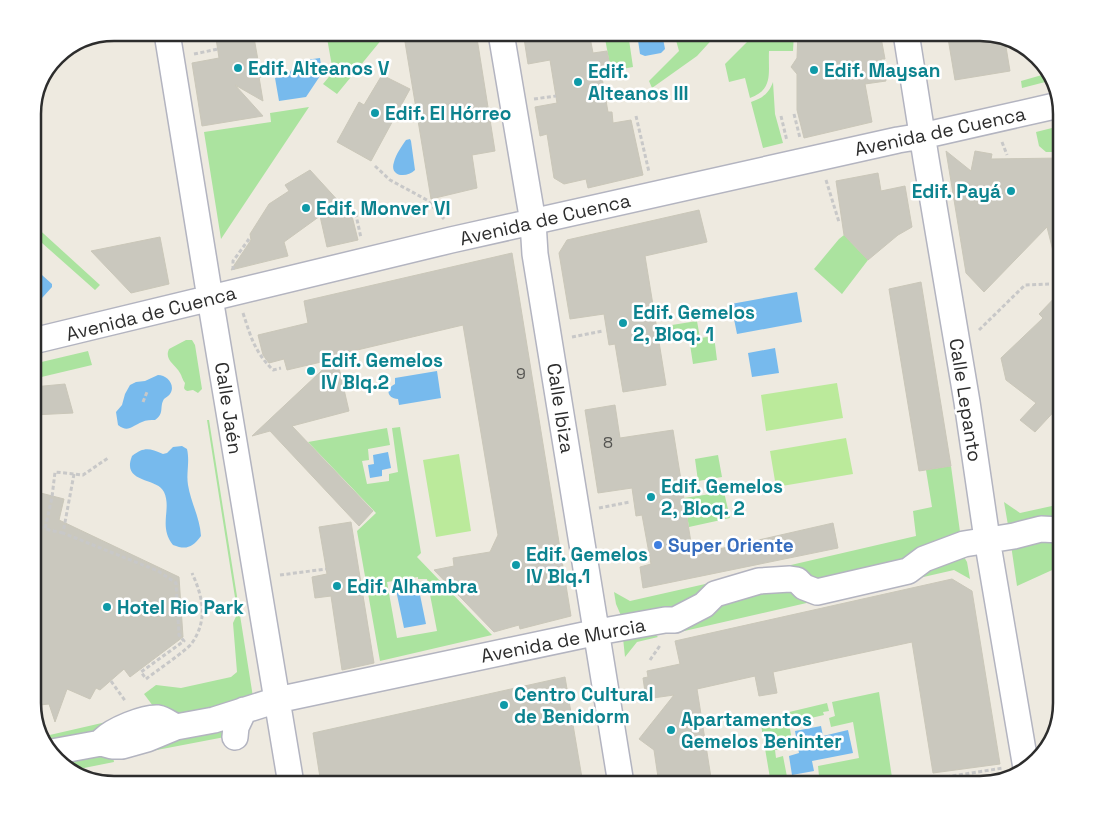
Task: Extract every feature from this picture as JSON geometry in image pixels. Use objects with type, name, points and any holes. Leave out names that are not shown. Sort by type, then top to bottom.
[{"type":"street","name":"Calle Jaén","points":[[168,41],[290,776]]},
{"type":"street","name":"Calle Ibiza","points":[[503,41],[533,222],[535,254],[598,632],[620,776]]},
{"type":"street","name":"Calle Lepanto","points":[[907,41],[987,539],[1025,760]]},
{"type":"street","name":"Avenida de Cuenca","points":[[41,339],[460,238],[1052,107]]},
{"type":"street","name":"Avenida de Murcia","points":[[60,751],[101,743],[122,746],[147,739],[176,727],[214,720],[277,700],[598,632],[665,620],[671,628],[704,605],[715,594],[758,581],[797,580],[804,586],[817,592],[908,571],[940,552],[964,544],[1014,536],[1042,529],[1053,530]]},
{"type":"street","points":[[235,737],[236,726],[244,710]]},
{"type":"path","points":[[636,116],[654,194]]},
{"type":"path","points":[[820,157],[839,222]]},
{"type":"path","points":[[375,166],[390,180],[427,200],[460,238]]},
{"type":"path","points":[[346,204],[356,215],[366,261]]},
{"type":"path","points":[[958,349],[1025,285],[1049,284]]},
{"type":"path","points":[[550,340],[603,331]]},
{"type":"path","points":[[143,402],[147,392]]},
{"type":"path","points":[[45,529],[55,472],[83,475],[108,458]]},
{"type":"path","points":[[63,533],[74,474]]},
{"type":"path","points":[[578,511],[630,502]]},
{"type":"path","points":[[41,527],[63,533],[158,571],[176,583],[179,635],[184,641],[141,672],[146,678],[192,644],[203,621],[200,591],[192,573]]},
{"type":"path","points":[[257,578],[326,569]]},
{"type":"path","points":[[650,660],[671,628]]},
{"type":"path","points":[[956,776],[1012,768]]},
{"type":"green space","points":[[328,41],[380,41],[337,94],[323,84],[333,72]]},
{"type":"green space","points":[[605,41],[629,41],[633,67],[611,71]]},
{"type":"green space","points":[[676,41],[711,41],[697,56],[652,88],[649,81],[679,51]]},
{"type":"green space","points":[[748,41],[794,41],[793,51],[769,51],[769,73],[766,85],[763,90],[750,98],[745,78],[729,82],[725,64]]},
{"type":"green space","points":[[1041,75],[1045,82],[1022,88],[1021,81]]},
{"type":"green space","points":[[773,82],[775,114],[783,143],[763,148],[751,102],[765,95]]},
{"type":"green space","points":[[309,107],[221,239],[204,132],[271,122],[270,113]]},
{"type":"green space","points":[[1053,128],[1053,152],[1046,152],[1039,146],[1036,132]]},
{"type":"green space","points":[[41,231],[100,285],[95,290],[41,242]]},
{"type":"green space","points":[[844,235],[868,260],[842,294],[814,269]]},
{"type":"green space","points":[[697,321],[700,338],[714,336],[717,360],[693,364],[689,338],[674,340],[672,325]]},
{"type":"green space","points":[[186,340],[192,340],[195,345],[202,389],[198,393],[193,390],[187,391],[184,388],[185,383],[181,374],[168,356],[169,349]]},
{"type":"green space","points":[[88,351],[92,365],[41,377],[41,362]]},
{"type":"green space","points":[[837,383],[843,418],[766,431],[761,395]]},
{"type":"green space","points":[[207,420],[209,420],[253,697],[187,720],[156,710],[144,694],[156,685],[181,688],[231,677],[237,672],[233,623],[239,610],[237,610]]},
{"type":"green space","points":[[400,427],[421,553],[417,557],[492,635],[380,661],[357,531],[376,513],[308,442],[387,428],[390,445],[368,449],[369,460],[362,461],[367,484],[389,481],[389,474],[398,472],[392,428]],"holes":[[[418,577],[418,579],[427,579],[437,631],[397,638],[387,582]]]},
{"type":"green space","points":[[846,438],[853,474],[776,487],[770,451]]},
{"type":"green space","points":[[459,454],[471,531],[436,537],[423,460]]},
{"type":"green space","points":[[718,455],[722,477],[698,481],[695,459]]},
{"type":"green space","points":[[951,466],[961,539],[823,585],[765,571],[916,536],[913,511],[932,507],[926,470]]},
{"type":"green space","points":[[724,492],[730,518],[689,527],[684,498]]},
{"type":"green space","points":[[1004,502],[1020,513],[1053,506],[1053,525],[1009,531]]},
{"type":"green space","points":[[1053,538],[1053,570],[1017,586],[1011,545]]},
{"type":"green space","points":[[964,557],[967,562],[970,579],[954,570],[858,592]]},
{"type":"green space","points":[[745,575],[671,610],[622,618],[616,604],[614,592],[630,601]]},
{"type":"green space","points":[[760,587],[837,596],[680,632],[704,613]]},
{"type":"green space","points":[[653,632],[658,637],[637,642],[625,657],[623,638]]},
{"type":"green space","points":[[879,692],[892,776],[819,776],[818,766],[859,758],[853,722],[831,727],[829,718],[835,716],[832,702]]},
{"type":"green space","points":[[827,703],[829,711],[823,712],[824,715],[789,723],[793,747],[775,750],[776,758],[783,756],[787,776],[770,776],[760,719]]},
{"type":"green space","points":[[128,717],[128,723],[55,745],[49,735]]},
{"type":"green space","points":[[227,720],[230,736],[136,754]]},
{"type":"green space","points":[[112,752],[114,762],[83,768],[64,755]]},
{"type":"water","points":[[638,41],[664,41],[665,49],[661,53],[645,56],[640,54]]},
{"type":"water","points":[[320,58],[322,73],[306,97],[279,101],[275,78],[287,76],[298,61]]},
{"type":"water","points":[[410,139],[415,170],[407,175],[399,175],[394,170],[394,162],[406,140]]},
{"type":"water","points":[[41,274],[52,284],[52,287],[42,298]]},
{"type":"water","points":[[797,292],[802,322],[737,334],[731,304]]},
{"type":"water","points":[[775,348],[779,373],[752,377],[748,353]]},
{"type":"water","points":[[437,371],[441,398],[399,405],[398,399],[391,397],[389,391],[395,384],[395,378]]},
{"type":"water","points":[[158,375],[170,381],[172,391],[164,399],[158,417],[155,420],[144,421],[127,429],[118,425],[116,412],[122,405],[130,385]]},
{"type":"water","points":[[182,446],[187,449],[188,485],[201,536],[195,543],[185,548],[173,545],[166,531],[167,505],[164,492],[160,487],[135,476],[131,471],[130,465],[132,456],[140,451],[150,450],[163,454],[173,447]]},
{"type":"water","points":[[388,452],[391,468],[382,470],[382,476],[370,478],[368,465],[374,464],[373,455]]},
{"type":"water","points":[[418,585],[426,624],[404,628],[396,590]]},
{"type":"water","points":[[821,726],[823,736],[848,730],[853,753],[812,761],[814,771],[792,775],[789,756],[799,753],[795,731]]},
{"type":"building","points":[[216,41],[255,41],[263,101],[235,85],[263,116],[202,126],[192,63],[219,58]]},
{"type":"building","points":[[477,41],[495,151],[472,155],[477,188],[431,199],[405,42]]},
{"type":"building","points":[[524,41],[591,41],[593,53],[607,51],[611,71],[601,72],[608,112],[612,112],[613,123],[631,120],[643,175],[588,188],[586,179],[564,184],[554,178],[547,134],[540,136],[535,107],[557,103],[550,60],[528,64]]},
{"type":"building","points":[[798,41],[882,41],[885,59],[881,59],[886,81],[865,84],[872,122],[804,138],[797,110],[797,74],[791,67],[797,58]]},
{"type":"building","points":[[948,41],[979,41],[1006,46],[1010,71],[955,80]]},
{"type":"building","name":"Edif. El Hórreo","points":[[382,75],[410,89],[371,161],[337,142],[359,102],[364,105]]},
{"type":"building","points":[[946,151],[971,171],[975,151],[992,154],[991,159],[1053,158],[1053,251],[1047,227],[984,292],[966,273]]},
{"type":"building","points":[[310,170],[352,216],[358,240],[327,247],[320,216],[284,242],[288,256],[231,270],[251,240],[250,234],[269,204],[289,191],[285,185]]},
{"type":"building","points":[[878,173],[881,191],[905,186],[912,227],[898,235],[868,260],[844,235],[836,181]]},
{"type":"building","points":[[699,210],[707,242],[645,256],[666,385],[623,392],[615,344],[609,345],[604,314],[570,319],[559,253],[567,240]]},
{"type":"building","points":[[160,237],[169,284],[131,293],[91,251]]},
{"type":"building","points":[[512,253],[571,616],[520,629],[519,625],[494,632],[434,570],[454,566],[453,558],[490,552],[498,535],[463,325],[336,355],[349,411],[292,426],[373,511],[359,526],[270,431],[252,436],[334,359],[287,370],[284,359],[269,363],[263,355],[258,335],[308,323],[304,301]]},
{"type":"building","points":[[921,282],[951,466],[919,471],[889,289]]},
{"type":"building","points":[[1053,299],[1053,413],[1035,432],[1020,420],[1036,403],[1006,380],[1001,358],[1043,318],[1039,314]]},
{"type":"building","points":[[65,384],[73,413],[41,415],[41,386]]},
{"type":"building","points":[[615,405],[620,438],[673,430],[693,555],[833,523],[838,548],[643,588],[640,567],[651,564],[642,515],[636,516],[632,488],[598,493],[585,410]]},
{"type":"building","name":"Hotel Rio Park","points":[[41,493],[64,499],[59,520],[179,577],[183,637],[130,677],[124,669],[100,690],[96,688],[90,699],[67,689],[55,722],[49,704],[41,705]]},
{"type":"building","name":"Edif. Alhambra","points":[[351,522],[374,663],[342,670],[331,596],[315,598],[312,577],[327,574],[319,527]]},
{"type":"building","points":[[952,579],[972,591],[1000,764],[933,773],[912,642],[773,672],[777,693],[759,696],[755,676],[697,689],[711,776],[658,776],[654,750],[639,739],[674,695],[646,699],[643,678],[648,677],[647,671],[680,664],[675,641]]},
{"type":"building","name":"Centro Cultural de Benidorm","points":[[565,677],[582,776],[320,776],[313,733]]},
{"type":"place","name":"Edif. Alteanos V","points":[[238,68]]},
{"type":"place","name":"Edif. Maysan","points":[[814,70]]},
{"type":"place","name":"Edif. Alteanos III","points":[[578,82]]},
{"type":"place","name":"Edif. El Hórreo","points":[[375,113]]},
{"type":"place","name":"Edif. Payá","points":[[1011,191]]},
{"type":"place","name":"Edif. Monver VI","points":[[306,208]]},
{"type":"place","name":"Edif. Gemelos 2, Bloq. 1","points":[[623,323]]},
{"type":"place","name":"Edif. Gemelos IV Blq.2","points":[[311,371]]},
{"type":"place","name":"Edif. Gemelos 2, Bloq. 2","points":[[651,497]]},
{"type":"place","name":"Super Oriente","points":[[658,545]]},
{"type":"place","name":"Edif. Gemelos IV Blq.1","points":[[516,565]]},
{"type":"place","name":"Edif. Alhambra","points":[[337,586]]},
{"type":"place","name":"Hotel Rio Park","points":[[107,607]]},
{"type":"place","name":"Centro Cultural de Benidorm","points":[[504,705]]},
{"type":"place","name":"Apartamentos Gemelos Beninter","points":[[671,730]]}]
